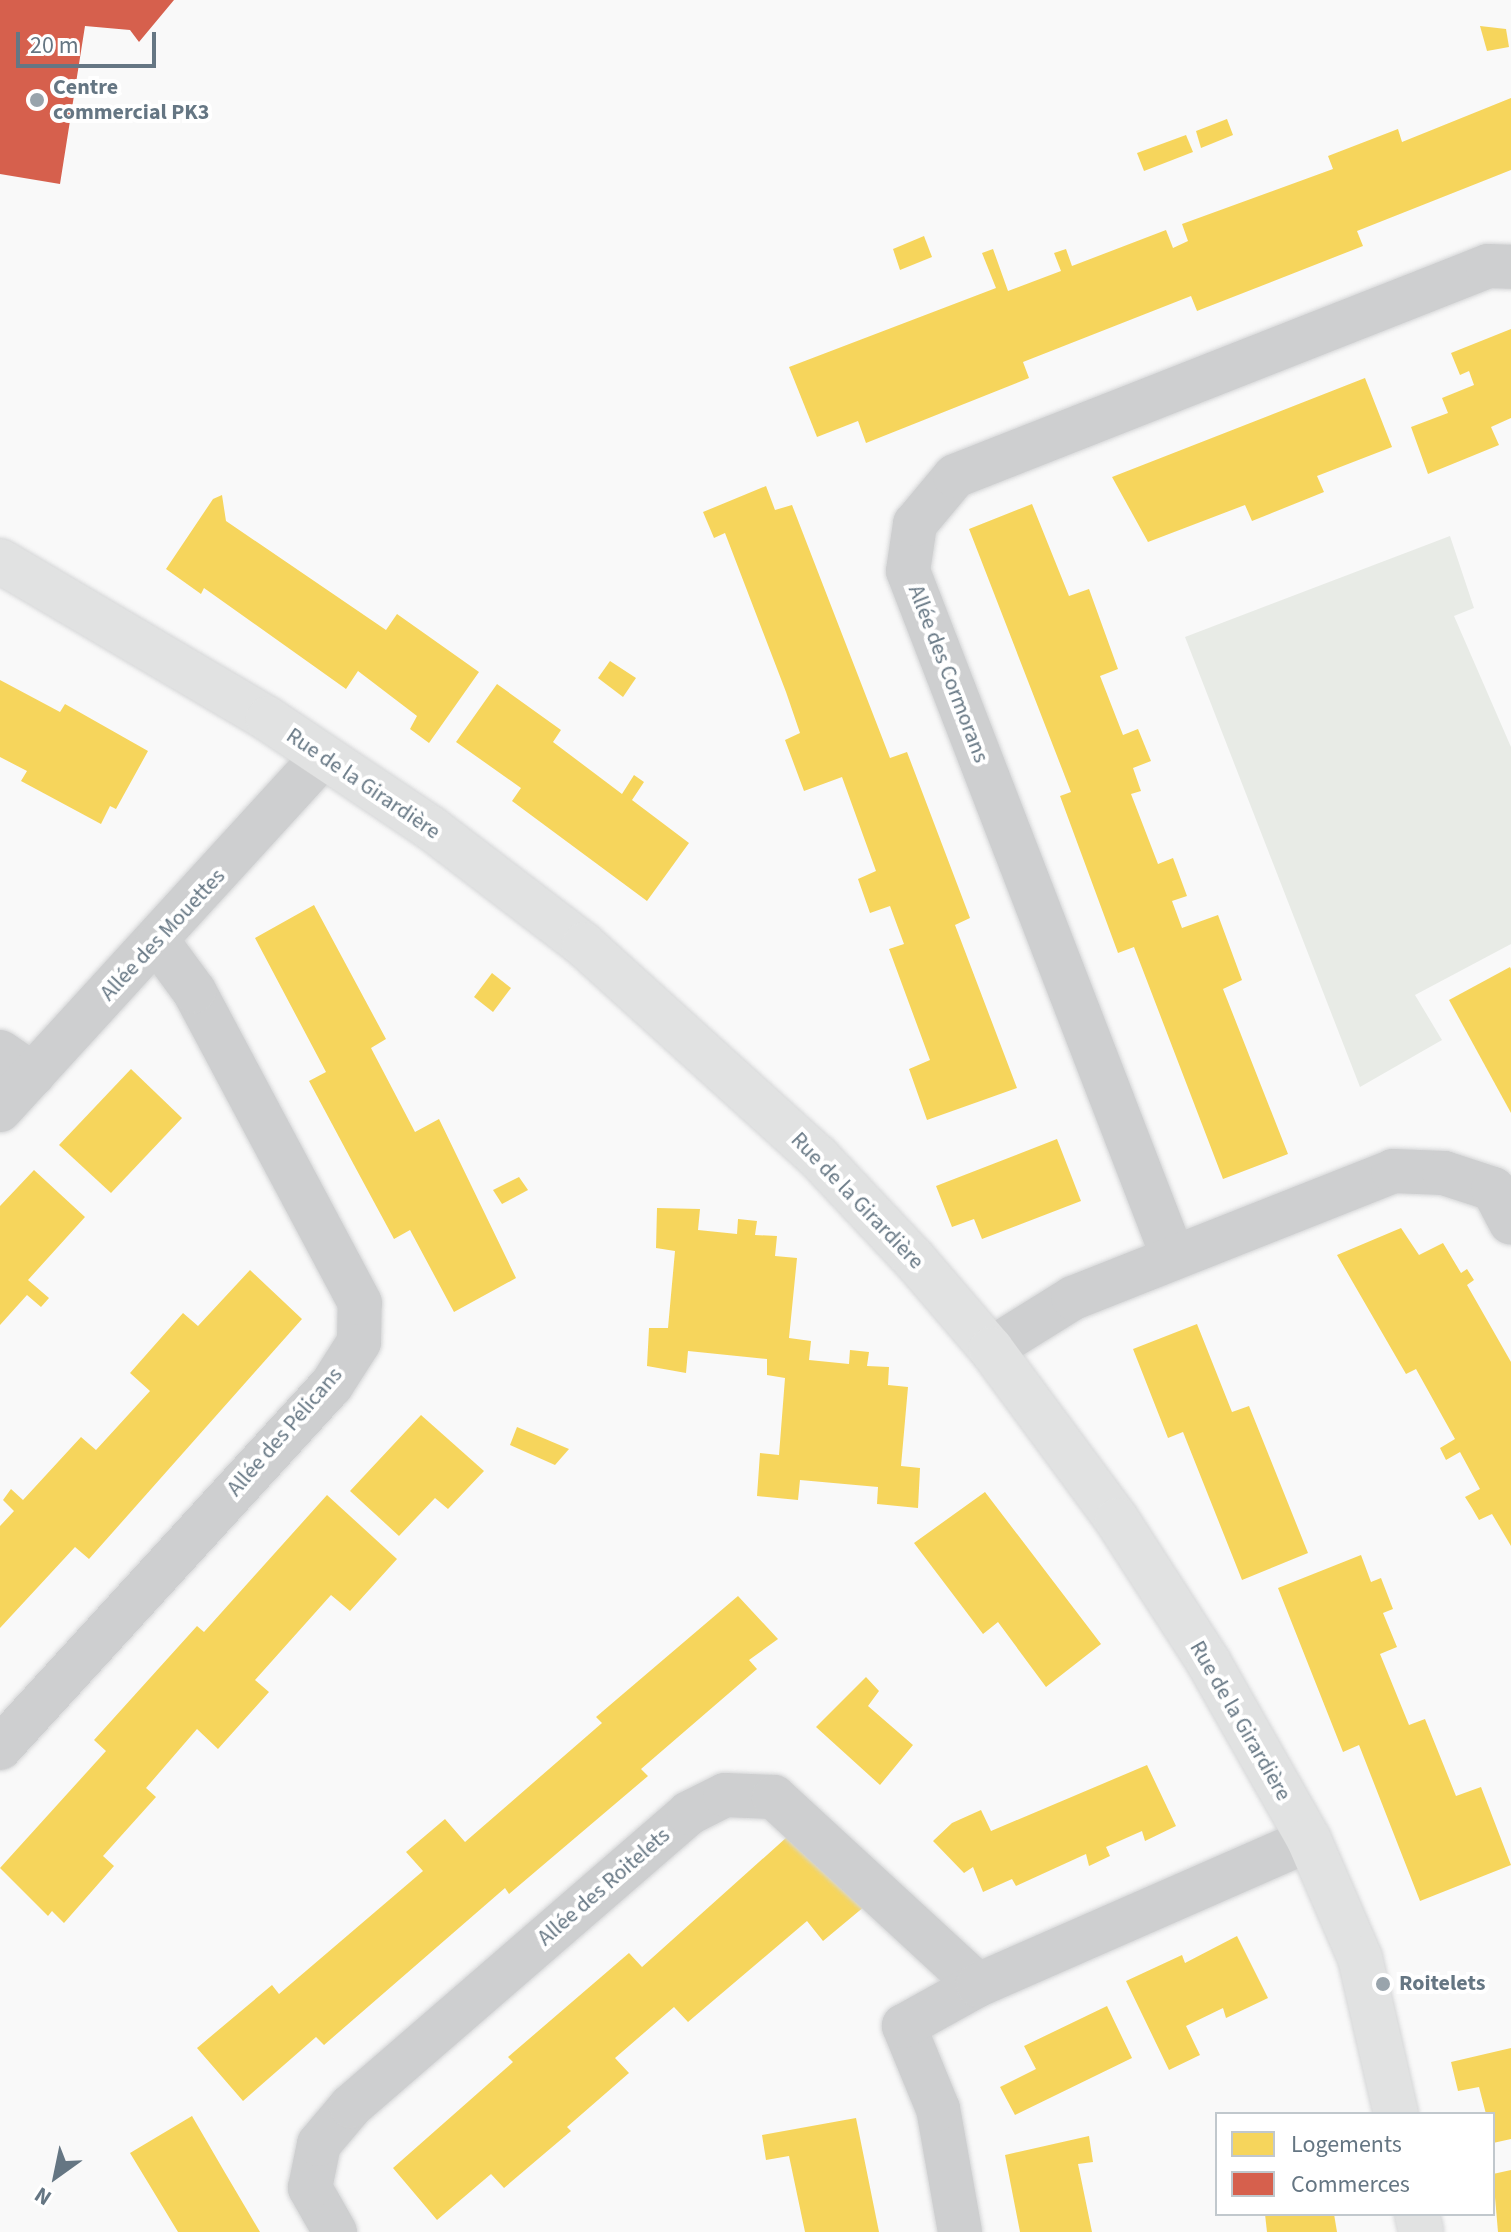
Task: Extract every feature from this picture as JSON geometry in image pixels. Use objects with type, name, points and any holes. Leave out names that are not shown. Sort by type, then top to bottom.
[{"type":"street","name":"Allée des Cormorans","points":[[1173,1257],[908,571],[915,524],[955,476],[1488,266],[1511,267]]},
{"type":"street","name":"Rue de la Girardière","points":[[0,561],[133,635],[323,756],[431,828],[584,945],[710,1055],[818,1157],[991,1349],[1117,1520],[1192,1637],[1309,1840],[1360,1958],[1396,2112]]},
{"type":"street","name":"Allée des Mouettes","points":[[0,1110],[17,1063],[158,942],[323,756]]},
{"type":"street","name":"Allée des Pélicans","points":[[0,1748],[331,1386],[359,1342],[360,1303],[194,991],[158,942]]},
{"type":"street","points":[[991,1349],[1073,1298],[1393,1171],[1444,1173],[1493,1189],[1511,1223]]},
{"type":"street","name":"Allée des Roitelets","points":[[335,2232],[310,2188],[319,2144],[351,2106],[689,1813],[725,1795],[774,1797],[978,1985]]},
{"type":"street","points":[[960,2232],[938,2109],[904,2026],[978,1985],[1309,1840]]},
{"type":"shaded area","points":[[1450,536],[1474,608],[1454,616],[1511,747],[1511,944],[1415,995],[1442,1040],[1360,1087],[1185,637]]},
{"type":"building: Logements","points":[[1480,26],[1506,29],[1509,47],[1487,51]]},
{"type":"building: Logements","points":[[1511,98],[1511,170],[1357,231],[1363,246],[1197,311],[1191,296],[1023,362],[1029,378],[866,443],[858,421],[817,437],[789,367],[996,288],[982,253],[993,249],[1008,291],[1061,271],[1054,253],[1066,249],[1072,266],[1166,230],[1173,248],[1188,241],[1182,224],[1333,169],[1328,156],[1398,129],[1402,142]]},
{"type":"building: Logements","points":[[1227,119],[1233,135],[1201,148],[1196,131]]},
{"type":"building: Logements","points":[[1186,135],[1193,152],[1144,171],[1137,153]]},
{"type":"building: Logements","points":[[924,236],[932,257],[900,270],[893,249]]},
{"type":"building: Logements","points":[[1511,329],[1511,418],[1491,427],[1499,445],[1428,474],[1411,427],[1448,413],[1442,398],[1474,385],[1469,371],[1460,375],[1451,353]]},
{"type":"building: Logements","points":[[1365,378],[1392,447],[1317,476],[1324,492],[1252,521],[1245,505],[1148,542],[1112,477]]},
{"type":"building: Logements","points":[[766,486],[775,510],[792,505],[890,758],[907,752],[970,918],[955,925],[1017,1088],[927,1120],[909,1069],[930,1060],[889,949],[904,944],[890,906],[870,913],[858,879],[876,871],[842,777],[804,791],[785,740],[800,733],[786,692],[725,533],[714,538],[703,512]]},
{"type":"building: Logements","points":[[222,495],[226,521],[386,630],[397,614],[479,672],[429,743],[410,729],[417,716],[358,671],[346,689],[204,588],[201,594],[166,569],[213,499]]},
{"type":"building: Logements","points":[[1032,504],[1069,596],[1089,589],[1118,669],[1100,676],[1123,735],[1138,729],[1151,761],[1133,768],[1141,791],[1131,794],[1158,864],[1173,858],[1187,896],[1172,901],[1182,928],[1218,915],[1242,980],[1223,989],[1288,1154],[1223,1179],[1134,947],[1118,953],[1060,796],[1071,792],[969,529]]},
{"type":"building: Logements","points":[[610,661],[636,678],[623,697],[598,678]]},
{"type":"building: Logements","points":[[0,680],[60,712],[65,704],[148,751],[116,809],[110,806],[101,824],[21,781],[27,771],[0,757]]},
{"type":"building: Logements","points":[[497,684],[561,730],[553,742],[622,794],[634,775],[644,782],[632,800],[689,843],[647,901],[512,801],[521,788],[456,742]]},
{"type":"building: Logements","points":[[314,905],[386,1039],[371,1048],[415,1132],[439,1119],[516,1278],[454,1312],[410,1230],[394,1239],[309,1081],[326,1072],[255,938]]},
{"type":"building: Logements","points":[[1511,969],[1511,1113],[1449,1000]]},
{"type":"building: Logements","points":[[492,973],[511,988],[493,1012],[474,997]]},
{"type":"building: Logements","points":[[131,1069],[182,1118],[111,1193],[59,1145]]},
{"type":"building: Logements","points":[[1057,1139],[1081,1201],[982,1239],[974,1219],[952,1227],[936,1186]]},
{"type":"building: Logements","points":[[34,1170],[85,1217],[28,1280],[49,1298],[41,1307],[27,1295],[0,1325],[0,1206]]},
{"type":"building: Logements","points":[[519,1177],[528,1190],[502,1204],[493,1190]]},
{"type":"building: Logements","points":[[657,1208],[700,1209],[698,1230],[737,1234],[738,1219],[757,1221],[755,1235],[777,1236],[775,1256],[797,1258],[789,1338],[811,1341],[809,1360],[849,1364],[850,1350],[869,1352],[867,1366],[889,1367],[888,1385],[908,1387],[901,1466],[920,1468],[918,1508],[877,1504],[878,1487],[800,1480],[798,1500],[757,1496],[760,1453],[779,1455],[785,1378],[767,1375],[767,1359],[688,1351],[686,1373],[647,1366],[649,1328],[668,1328],[675,1251],[656,1248]]},
{"type":"building: Logements","points":[[1401,1228],[1419,1255],[1443,1243],[1461,1273],[1467,1269],[1474,1280],[1467,1285],[1511,1362],[1511,1546],[1492,1514],[1479,1520],[1465,1497],[1480,1489],[1460,1452],[1446,1460],[1440,1448],[1455,1439],[1416,1369],[1406,1374],[1337,1255]]},
{"type":"building: Logements","points":[[250,1270],[302,1319],[89,1559],[75,1547],[0,1628],[0,1526],[14,1511],[3,1500],[11,1489],[23,1500],[81,1437],[96,1450],[150,1391],[130,1373],[183,1313],[198,1326]]},
{"type":"building: Logements","points":[[1197,1324],[1232,1412],[1249,1406],[1308,1553],[1242,1580],[1183,1432],[1168,1438],[1133,1349]]},
{"type":"building: Logements","points":[[421,1415],[484,1471],[448,1509],[435,1498],[399,1536],[350,1491]]},
{"type":"building: Logements","points":[[517,1427],[569,1449],[555,1465],[510,1445]]},
{"type":"building: Logements","points":[[985,1492],[1101,1644],[1046,1687],[998,1622],[983,1634],[914,1543]]},
{"type":"building: Logements","points":[[327,1495],[397,1559],[350,1611],[331,1595],[255,1680],[269,1692],[218,1749],[197,1729],[146,1788],[156,1797],[103,1856],[114,1866],[64,1923],[52,1911],[48,1916],[0,1868],[106,1751],[94,1740],[197,1626],[204,1632]]},
{"type":"building: Logements","points":[[1361,1555],[1371,1582],[1381,1578],[1393,1609],[1383,1613],[1397,1647],[1380,1654],[1409,1725],[1425,1719],[1456,1796],[1481,1787],[1511,1865],[1420,1901],[1359,1745],[1343,1752],[1278,1588]]},
{"type":"building: Logements","points":[[738,1596],[778,1639],[749,1660],[757,1669],[641,1769],[648,1776],[509,1894],[505,1888],[324,2045],[316,2037],[243,2101],[197,2048],[272,1985],[279,1994],[423,1871],[406,1852],[445,1819],[465,1842],[602,1723],[596,1717]]},
{"type":"building: Logements","points":[[866,1677],[879,1691],[868,1706],[913,1745],[880,1785],[816,1727]]},
{"type":"building: Logements","points":[[1147,1765],[1176,1826],[1145,1841],[1142,1831],[1106,1847],[1110,1856],[1089,1866],[1086,1854],[1016,1886],[1012,1879],[983,1892],[973,1867],[964,1873],[933,1841],[952,1823],[981,1810],[991,1831]]},
{"type":"building: Logements","points":[[787,1837],[865,1906],[823,1941],[807,1921],[688,2022],[674,2007],[615,2058],[629,2073],[567,2127],[571,2131],[504,2188],[491,2174],[437,2220],[393,2168],[513,2062],[508,2057],[629,1953],[642,1967]]},
{"type":"building: Logements","points":[[1237,1936],[1268,1998],[1226,2018],[1223,2008],[1186,2026],[1200,2055],[1169,2070],[1126,1981],[1182,1955],[1185,1963]]},
{"type":"building: Logements","points":[[1107,2006],[1132,2058],[1015,2115],[1000,2087],[1036,2069],[1024,2046]]},
{"type":"building: Logements","points":[[1511,2048],[1511,2139],[1495,2143],[1495,2112],[1485,2112],[1479,2087],[1458,2091],[1451,2062]]},
{"type":"building: Logements","points":[[192,2116],[260,2232],[178,2232],[130,2153]]},
{"type":"building: Logements","points":[[856,2118],[879,2232],[805,2232],[789,2156],[766,2160],[762,2135]]},
{"type":"building: Logements","points":[[1089,2136],[1093,2162],[1078,2164],[1092,2232],[1020,2232],[1005,2155]]},
{"type":"building: Logements","points":[[1511,2170],[1511,2232],[1498,2232],[1495,2174]]},
{"type":"building: Logements","points":[[1265,2216],[1334,2216],[1337,2232],[1267,2232]]},
{"type":"building: Commerces","name":"Centre commercial PK3","points":[[0,0],[174,0],[139,42],[130,30],[85,26],[60,184],[0,174]]},
{"type":"place","name":"Centre commercial PK3","points":[[37,100]]},
{"type":"place","name":"Roitelets","points":[[1383,1984]]}]
